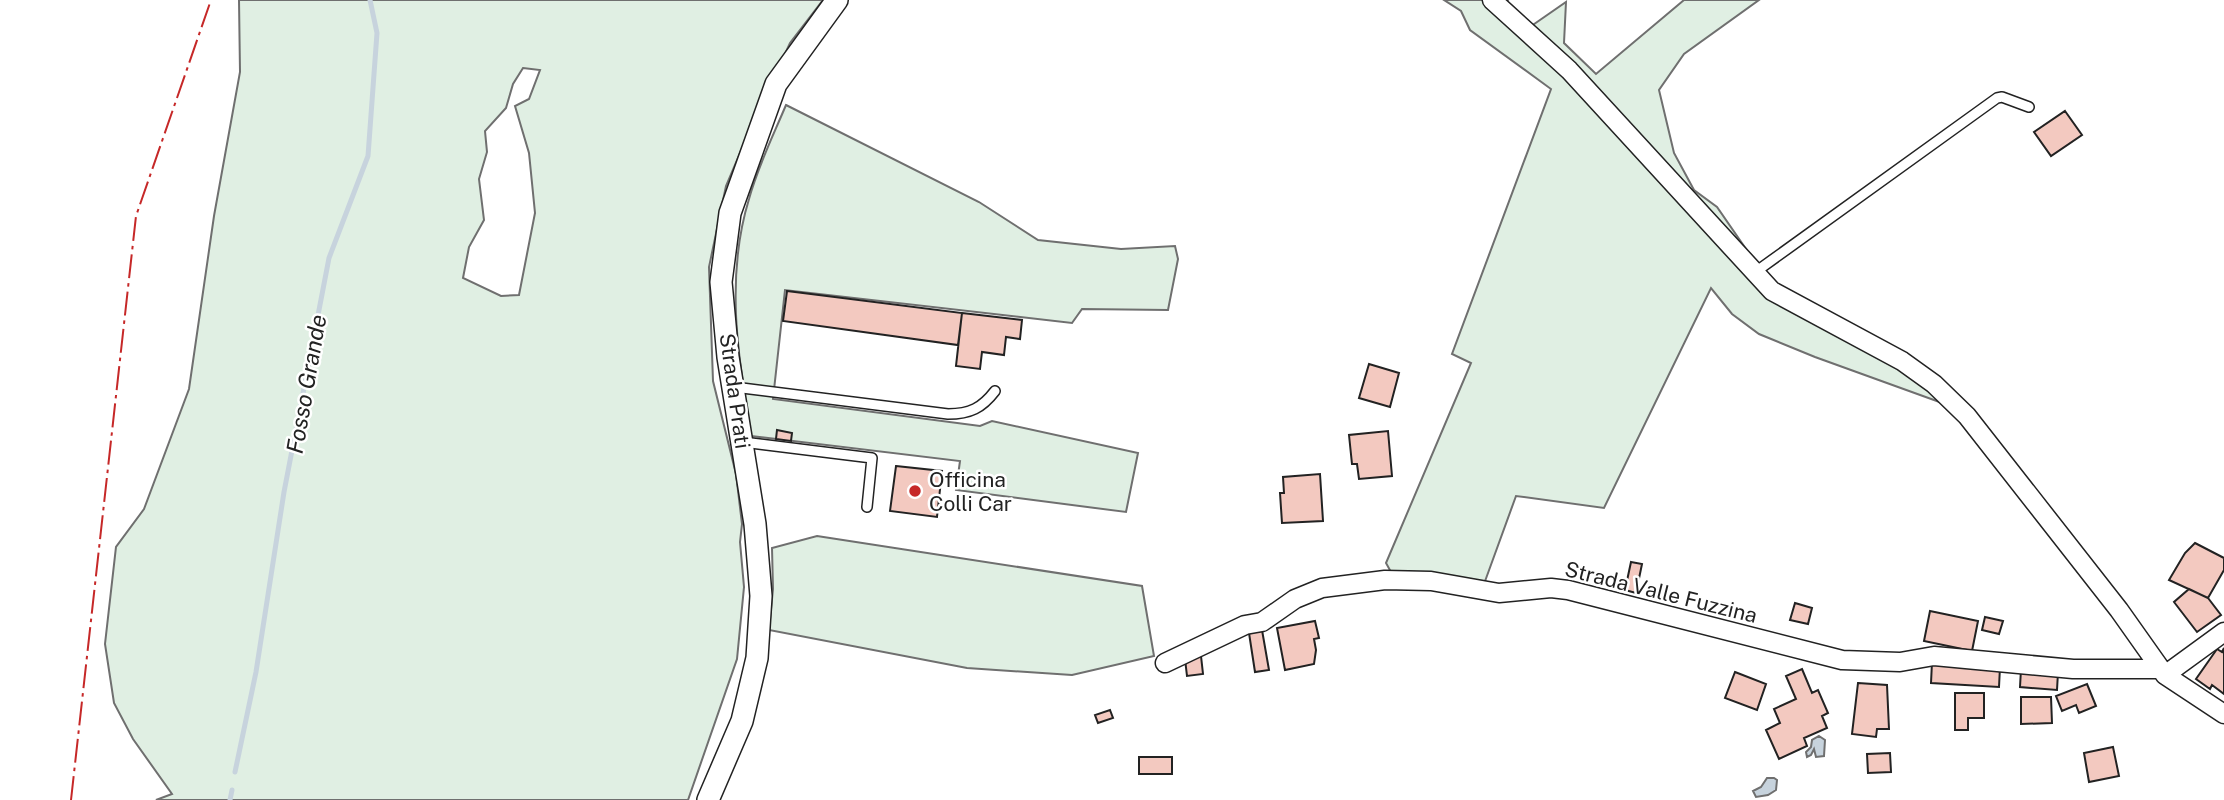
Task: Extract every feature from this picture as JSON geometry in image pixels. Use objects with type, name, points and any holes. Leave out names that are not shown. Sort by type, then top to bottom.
[{"type":"street","name":"Strada Prati","points":[[708,800],[742,721],[757,658],[761,596],[755,524],[733,387],[721,282],[730,213],[776,83],[837,0]]},
{"type":"street","points":[[1492,0],[1569,70],[1772,291],[1902,361],[1934,384],[1967,416],[2119,610],[2163,672],[2224,714]]},
{"type":"street","name":"Strada Valle Fuzzina","points":[[1165,663],[1245,625],[1262,622],[1295,599],[1322,588],[1385,580],[1431,581],[1499,593],[1551,587],[1842,660],[1900,662],[1934,656],[2073,669],[2163,672]]},
{"type":"street","points":[[2163,672],[2224,632]]},
{"type":"lane","points":[[1754,273],[1997,98],[2003,97],[2029,107]]},
{"type":"lane","points":[[733,387],[948,414],[966,414],[985,404],[995,390]]},
{"type":"lane","points":[[741,441],[872,458],[867,508]]},
{"type":"green space","points":[[239,0],[823,0],[790,43],[752,125],[726,186],[709,267],[713,381],[736,474],[742,524],[740,542],[744,587],[737,659],[688,800],[156,800],[172,794],[133,739],[114,703],[105,644],[116,547],[144,509],[189,389],[214,216],[240,72]],"holes":[[[523,68],[540,70],[529,99],[515,106],[529,153],[535,213],[519,295],[501,296],[463,278],[469,247],[484,220],[479,179],[487,152],[485,131],[506,108],[513,84]]]},
{"type":"green space","points":[[1444,0],[1508,0],[1505,4],[1527,29],[1566,2],[1564,43],[1596,74],[1684,0],[1759,0],[1684,54],[1659,90],[1674,153],[1694,190],[1717,207],[1764,275],[1788,294],[1917,361],[1945,404],[1759,334],[1732,314],[1711,288],[1604,508],[1516,496],[1484,584],[1391,572],[1386,563],[1471,363],[1452,354],[1551,89],[1470,30],[1461,11]]},
{"type":"green space","points":[[786,105],[979,202],[1038,240],[1121,249],[1175,246],[1178,259],[1168,310],[1082,309],[1072,323],[785,290],[773,399],[980,426],[992,421],[1138,453],[1126,512],[956,490],[960,461],[751,436],[738,347],[737,258],[753,187]]},
{"type":"green space","points":[[817,536],[1142,586],[1154,656],[1072,675],[967,668],[769,630],[773,589],[772,548]]},
{"type":"shaded area","points":[[1819,736],[1825,740],[1824,756],[1816,757],[1814,749],[1807,757],[1806,752],[1811,747],[1812,740]]},
{"type":"shaded area","points":[[1767,778],[1777,780],[1776,790],[1756,797],[1753,791],[1761,787]]},
{"type":"building","points":[[2065,111],[2082,135],[2051,156],[2034,132]]},
{"type":"building","points":[[787,291],[962,313],[958,345],[783,321]]},
{"type":"building","points":[[962,313],[1022,320],[1020,339],[1006,337],[1004,355],[982,352],[980,369],[956,366]]},
{"type":"building","points":[[1369,364],[1399,373],[1390,407],[1359,398]]},
{"type":"building","points":[[777,430],[792,433],[791,441],[776,439]]},
{"type":"building","points":[[1388,431],[1392,476],[1359,479],[1357,464],[1352,464],[1349,435]]},
{"type":"building","points":[[896,466],[942,471],[937,517],[890,511]]},
{"type":"building","points":[[1320,474],[1323,521],[1282,523],[1280,493],[1284,493],[1283,477]]},
{"type":"building","points":[[2195,543],[2224,558],[2224,570],[2208,598],[2169,580],[2185,553]]},
{"type":"building","points":[[1631,562],[1642,564],[1636,593],[1625,590]]},
{"type":"building","points":[[2189,589],[2208,598],[2221,615],[2197,632],[2174,602]]},
{"type":"building","points":[[1795,603],[1812,608],[1808,624],[1790,620]]},
{"type":"building","points":[[1930,611],[1978,621],[1972,651],[1924,641]]},
{"type":"building","points":[[1985,617],[2003,621],[1999,634],[1982,630]]},
{"type":"building","points":[[1315,621],[1319,638],[1314,639],[1314,664],[1285,670],[1277,628]]},
{"type":"building","points":[[1262,630],[1269,670],[1255,672],[1249,633]]},
{"type":"building","points":[[2224,648],[2224,694],[2212,685],[2210,689],[2196,679],[2217,649],[2222,652]]},
{"type":"building","points":[[1201,656],[1203,674],[1187,676],[1185,659]]},
{"type":"building","points":[[1932,662],[2000,667],[1999,687],[1931,683]]},
{"type":"building","points":[[1802,669],[1812,693],[1818,690],[1828,713],[1822,716],[1827,728],[1804,738],[1807,746],[1779,759],[1766,730],[1780,723],[1774,709],[1796,699],[1786,676]]},
{"type":"building","points":[[2021,669],[2058,672],[2057,690],[2020,687]]},
{"type":"building","points":[[1735,672],[1766,684],[1757,710],[1725,698]]},
{"type":"building","points":[[1858,683],[1887,685],[1889,729],[1877,729],[1876,737],[1852,734]]},
{"type":"building","points":[[2087,684],[2096,706],[2079,713],[2076,705],[2062,711],[2056,696]]},
{"type":"building","points":[[1955,693],[1984,693],[1984,718],[1968,718],[1968,730],[1955,730]]},
{"type":"building","points":[[2021,697],[2051,697],[2052,723],[2021,724]]},
{"type":"building","points":[[1110,710],[1113,718],[1098,723],[1095,715]]},
{"type":"building","points":[[2113,747],[2119,776],[2089,782],[2084,753]]},
{"type":"building","points":[[1890,753],[1891,772],[1868,773],[1867,754]]},
{"type":"building","points":[[1139,757],[1172,757],[1172,774],[1139,774]]},
{"type":"waterway","name":"Fosso Grande","points":[[235,772],[256,672],[284,492],[329,258],[368,156],[377,33],[370,0]]},
{"type":"waterway","name":"Fosso Grande","points":[[230,800],[232,790]]},
{"type":"power","points":[[71,800],[136,216],[211,0]]},
{"type":"place","name":"Officina Colli Car","points":[[915,491]]}]
